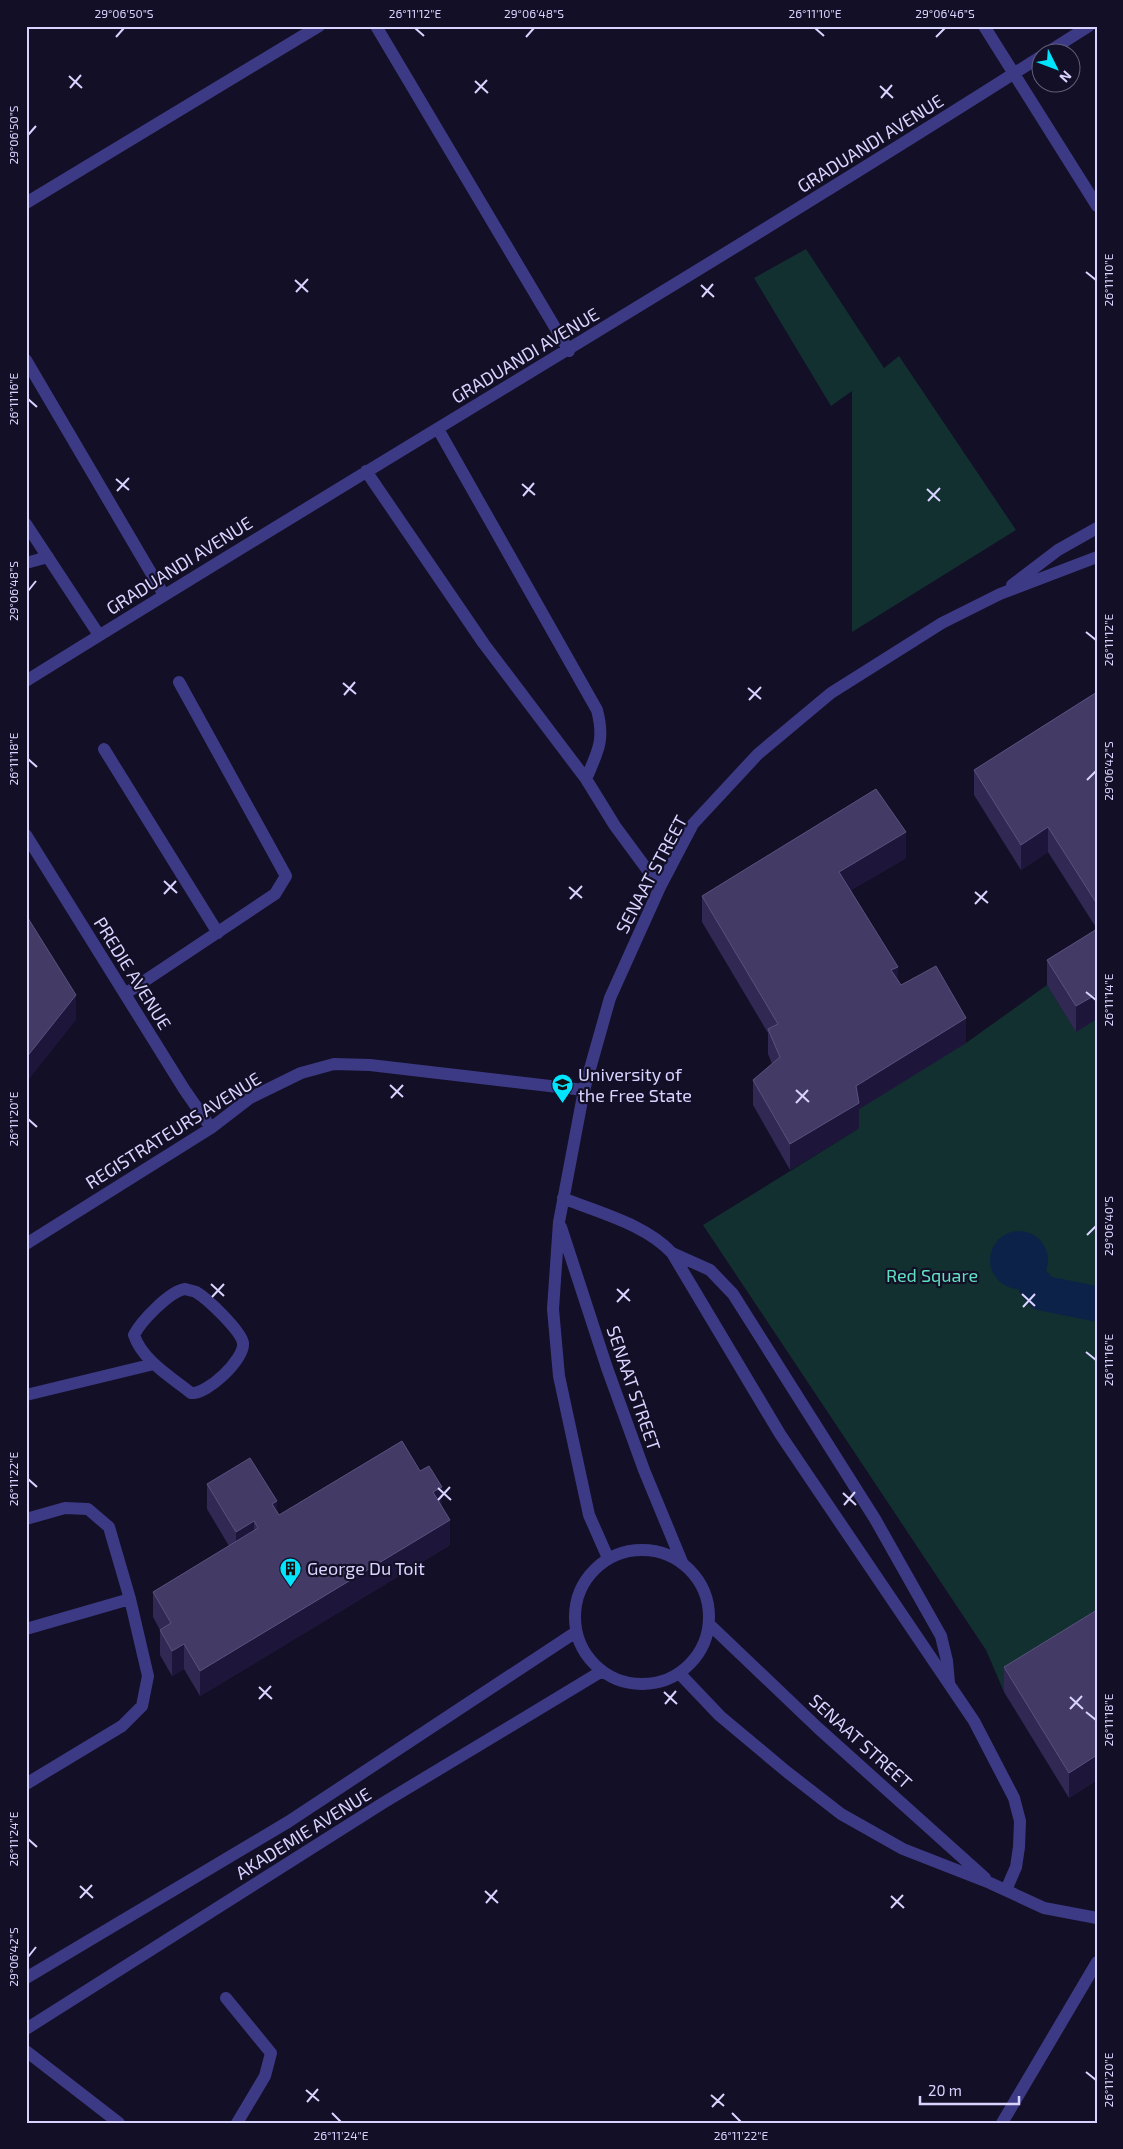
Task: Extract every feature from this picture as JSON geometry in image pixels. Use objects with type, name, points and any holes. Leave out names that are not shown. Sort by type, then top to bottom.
[{"type":"lane","points":[[26,203],[319,26]]},
{"type":"lane","points":[[376,26],[568,351]]},
{"type":"lane","points":[[984,26],[1097,206]]},
{"type":"lane","points":[[1064,42],[1089,26]]},
{"type":"lane","name":"GRADUANDI AVENUE","points":[[26,681],[366,471],[568,351],[1030,64]]},
{"type":"lane","points":[[26,360],[32,382],[164,595]]},
{"type":"lane","points":[[438,429],[597,710],[602,731],[601,745],[586,779]]},
{"type":"lane","points":[[366,471],[484,644],[586,779],[615,826],[660,887]]},
{"type":"lane","points":[[26,524],[99,635]]},
{"type":"lane","name":"SENAAT STREET","points":[[1000,594],[1058,550],[1097,528]]},
{"type":"lane","points":[[26,563],[48,557]]},
{"type":"lane","name":"SENAAT STREET","points":[[608,1558],[589,1515],[559,1376],[553,1309],[559,1222],[584,1090],[610,998],[660,887],[694,824],[758,754],[832,693],[942,623],[1000,594],[1097,557]]},
{"type":"lane","points":[[125,994],[275,894],[286,876],[179,682]]},
{"type":"lane","points":[[104,749],[218,933]]},
{"type":"lane","name":"PREDIE AVENUE","points":[[26,835],[211,1128]]},
{"type":"lane","name":"REGISTRATEURS AVENUE","points":[[26,1244],[211,1128],[250,1098],[301,1073],[334,1064],[370,1065],[584,1090]]},
{"type":"lane","points":[[563,1198],[639,1229],[661,1241],[672,1253],[780,1434],[974,1721],[1014,1798],[1020,1821],[1016,1867],[1006,1890]]},
{"type":"lane","name":"SENAAT STREET","points":[[559,1222],[637,1451],[682,1562]]},
{"type":"lane","points":[[672,1253],[710,1270],[734,1294],[875,1520],[941,1636],[947,1661],[949,1685]]},
{"type":"lane","points":[[185,1289],[196,1292],[238,1330],[243,1341],[243,1351],[239,1357],[210,1388],[197,1394],[191,1393],[154,1364],[137,1344],[134,1335],[138,1326],[176,1290],[185,1289]]},
{"type":"lane","points":[[26,1394],[154,1364]]},
{"type":"lane","points":[[26,1519],[65,1508],[88,1509],[109,1527],[130,1598],[148,1676],[142,1706],[122,1726],[26,1784]]},
{"type":"lane","name":"SENAAT STREET","points":[[638,1549],[653,1550],[682,1562],[695,1574],[704,1590],[709,1606],[709,1624],[704,1643],[694,1660],[679,1673],[661,1682],[641,1684],[620,1681],[602,1671],[590,1661],[576,1632],[575,1610],[580,1590],[592,1572],[608,1558],[638,1549]]},
{"type":"lane","points":[[26,1629],[130,1598]]},
{"type":"lane","name":"SENAAT STREET","points":[[709,1624],[818,1728],[990,1883]]},
{"type":"lane","name":"AKADEMIE AVENUE","points":[[26,1978],[288,1822],[576,1632]]},
{"type":"lane","name":"AKADEMIE AVENUE","points":[[26,2029],[375,1808],[602,1671]]},
{"type":"lane","name":"SENAAT STREET","points":[[679,1673],[720,1716],[786,1772],[841,1814],[903,1849],[990,1883],[1044,1908],[1097,1918]]},
{"type":"lane","points":[[1002,2123],[1097,1962]]},
{"type":"lane","points":[[226,1998],[271,2054],[265,2076],[237,2123]]},
{"type":"lane","points":[[26,2051],[119,2123]]},
{"type":"green space","points":[[806,249],[884,368],[899,356],[1016,530],[852,632],[852,391],[831,406],[754,278]]},
{"type":"green space","name":"Red Square","points":[[1047,985],[1076,1031],[1097,1019],[1097,1635],[1004,1692],[986,1650],[703,1225],[858,1129],[856,1111],[966,1043]]},
{"type":"water","points":[[1019,1231],[1030,1233],[1043,1244],[1048,1260],[1046,1271],[1035,1284],[1019,1289],[1008,1287],[995,1276],[990,1260],[992,1249],[1003,1236]]},
{"type":"building","points":[[1097,692],[1097,904],[1048,827],[1021,845],[974,770]]},
{"type":"building","points":[[876,789],[906,832],[839,872],[898,967],[891,970],[901,985],[936,966],[966,1018],[856,1086],[859,1103],[790,1144],[753,1080],[780,1057],[768,1029],[778,1024],[702,896]]},
{"type":"building","points":[[26,915],[76,995],[26,1058]]},
{"type":"building","points":[[1097,929],[1097,994],[1076,1006],[1047,960]]},
{"type":"building","name":"George Du Toit","points":[[402,1441],[420,1471],[429,1466],[442,1487],[433,1492],[450,1520],[200,1671],[184,1644],[172,1651],[160,1630],[171,1623],[153,1592],[258,1528],[254,1521],[236,1532],[207,1484],[250,1458],[277,1501],[272,1504],[279,1515]]},
{"type":"building","points":[[1097,1610],[1097,1755],[1069,1773],[1004,1667]]},
{"type":"waterway","points":[[1035,1284],[1042,1293],[1097,1304]]},
{"type":"place","name":"University of the Free State","points":[[562,1103]]},
{"type":"place","name":"George Du Toit","points":[[291,1587]]}]
